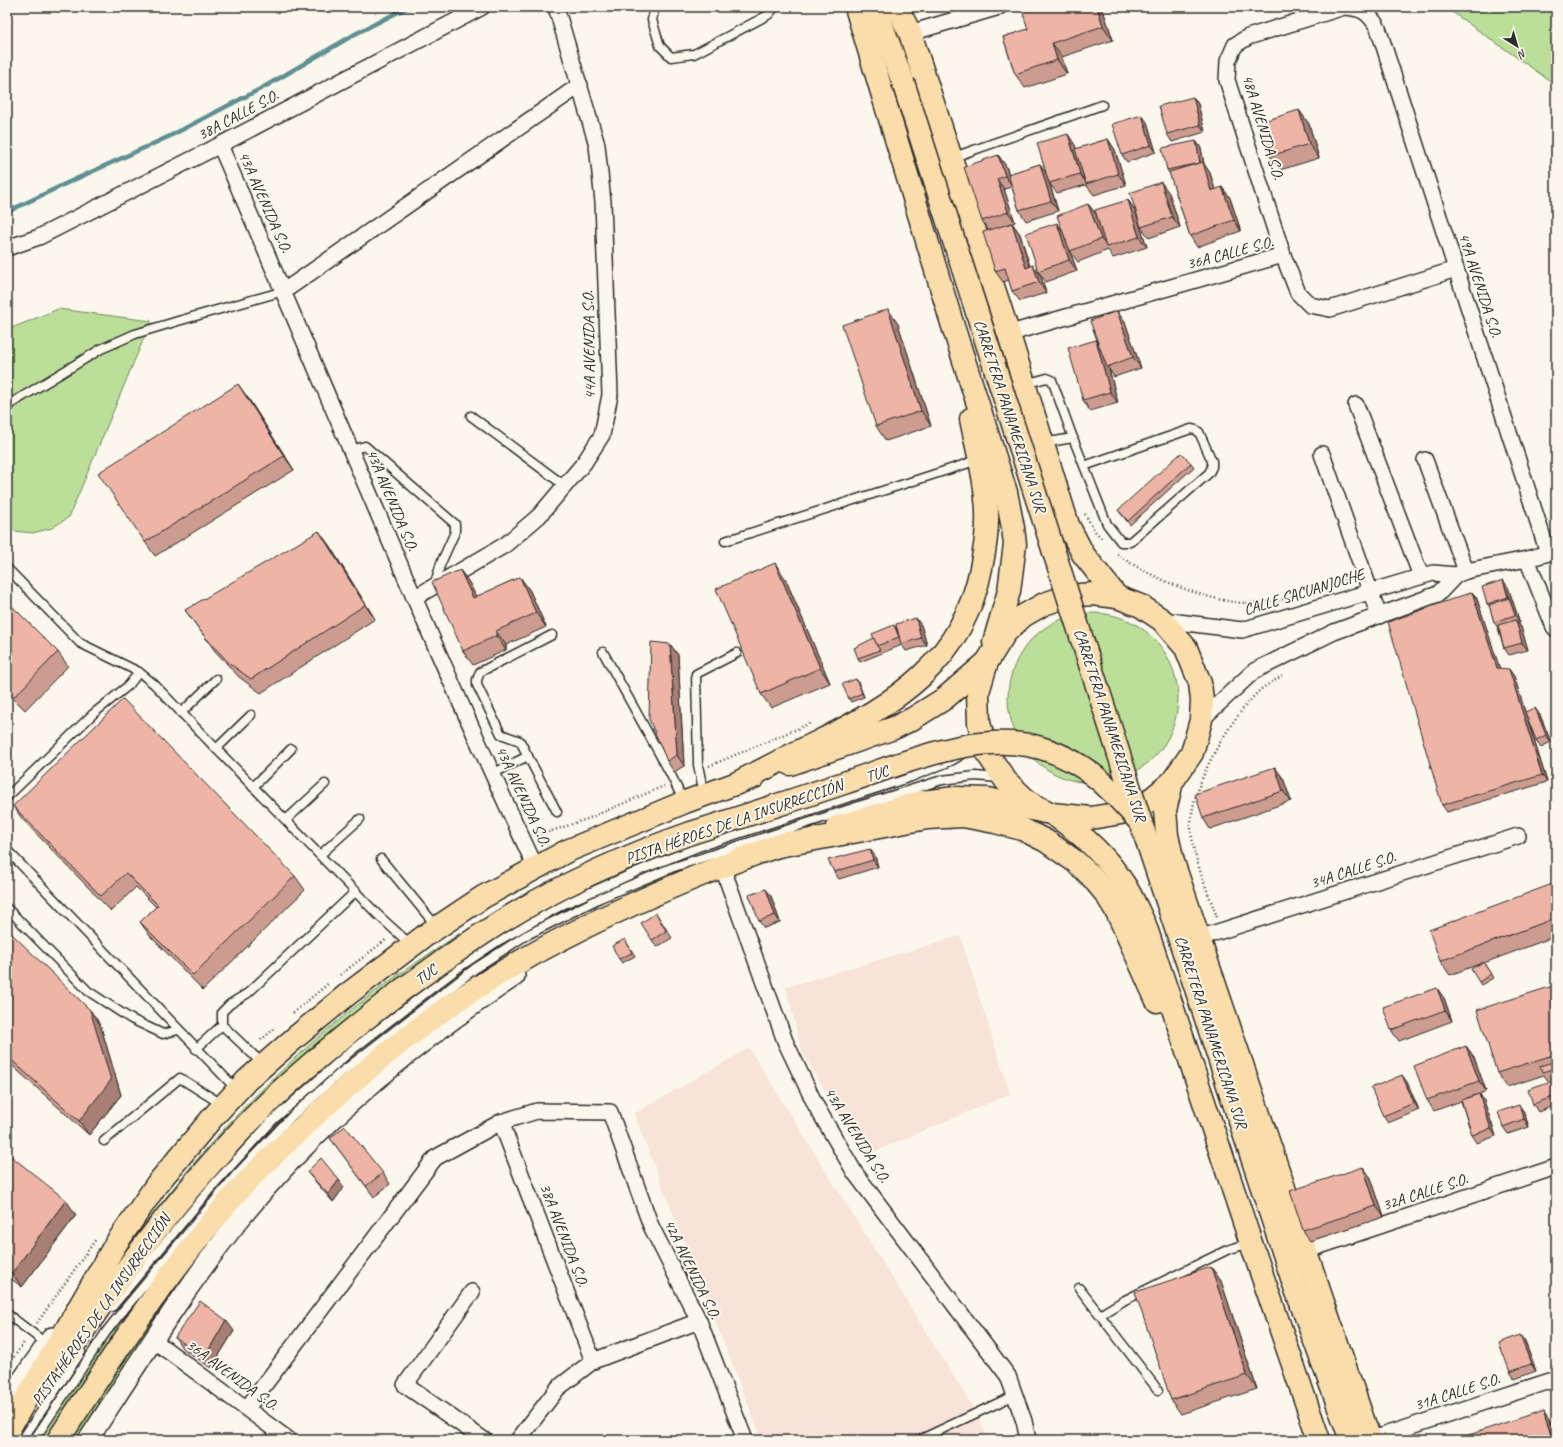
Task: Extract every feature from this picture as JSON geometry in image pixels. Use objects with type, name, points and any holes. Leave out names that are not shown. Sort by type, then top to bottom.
[{"type":"main road","name":"CARRETERA PANAMERICANA SUR","points":[[856,7],[952,324],[986,454],[1006,492],[1013,528],[1014,544],[1009,591],[978,692],[978,723],[987,753],[1006,780],[1024,798],[1033,805],[1052,814],[1071,826],[1092,844],[1108,862],[1124,884],[1145,924],[1207,1113],[1319,1440]]},
{"type":"main road","name":"CARRETERA PANAMERICANA SUR","points":[[875,7],[903,82],[1142,823],[1294,1284],[1351,1440]]},
{"type":"main road","name":"CARRETERA PANAMERICANA SUR","points":[[897,7],[910,33],[1025,384],[1068,525],[1083,554],[1117,597]]},
{"type":"main road","points":[[735,784],[876,711],[912,685],[939,658],[953,640],[972,603],[978,585],[986,544],[986,454]]},
{"type":"main road","points":[[58,1440],[116,1352],[189,1251],[251,1177],[348,1086],[394,1047],[476,988],[532,954],[648,896],[722,866],[773,847],[921,802],[956,798],[988,799],[1052,814],[1091,818],[1121,814],[1149,801],[1172,782],[1192,753],[1201,720],[1202,700],[1200,683],[1186,648],[1162,620],[1141,606],[1117,597],[1093,594],[1074,596],[1044,604],[1023,616],[1010,629],[989,658]]},
{"type":"main road","name":"PISTA HÉROES DE LA INSURRECCIÓN","points":[[115,1245],[157,1184],[231,1098],[265,1065],[348,994],[437,927],[483,897],[567,851],[694,799],[894,728],[912,719],[944,699],[989,658]]},
{"type":"main road","name":"PISTA HÉROES DE LA INSURRECCIÓN","points":[[10,1440],[96,1311],[137,1254],[207,1169],[272,1100],[304,1070],[351,1030],[402,990],[500,922],[544,898],[605,868],[691,833],[962,746],[992,743],[1014,744],[1041,748],[1064,757],[1100,779],[1142,823]]},
{"type":"main road","name":"CARRETERA PANAMERICANA SUR","points":[[1172,782],[1165,810],[1167,835],[1173,862],[1370,1440]]},
{"type":"main road","points":[[773,847],[927,818],[963,816],[1022,829],[1046,841],[1076,862],[1091,876],[1106,894],[1117,912],[1207,1113]]},
{"type":"main road","points":[[7,1432],[115,1245]]},
{"type":"street","name":"38A CALLE S.O.","points":[[7,248],[39,237],[220,145],[482,7]]},
{"type":"street","name":"44A AVENIDA S.O.","points":[[414,598],[505,545],[539,516],[584,463],[602,435],[610,395],[603,202],[597,145],[556,7]]},
{"type":"street","points":[[910,33],[999,7]]},
{"type":"street","name":"48A AVENIDA S.O.","points":[[1284,255],[1227,80],[1228,60],[1235,45],[1248,37],[1344,8],[1357,8],[1371,16],[1378,28]]},
{"type":"street","name":"49A AVENIDA S.O.","points":[[1378,28],[1456,269],[1552,552]]},
{"type":"street","points":[[284,291],[580,85]]},
{"type":"street","name":"43A AVENIDA S.O.","points":[[220,145],[284,291],[414,598],[492,774],[536,868]]},
{"type":"street","name":"36A CALLE S.O.","points":[[1009,335],[1020,330],[1284,255],[1298,293],[1310,305],[1330,309],[1456,269]]},
{"type":"street","points":[[1356,404],[1421,576]]},
{"type":"street","points":[[1322,454],[1379,616]]},
{"type":"street","points":[[1201,720],[1254,671],[1334,632],[1438,594],[1461,573],[1425,460]]},
{"type":"street","name":"CALLE SACUANJOCHE","points":[[1162,620],[1242,630],[1421,576],[1433,573],[1461,573],[1528,559],[1552,552]]},
{"type":"street","points":[[1528,559],[1556,629]]},
{"type":"street","name":"34A CALLE S.O.","points":[[1199,938],[1518,836]]},
{"type":"street","name":"43A AVENIDA S.O.","points":[[722,866],[785,1041],[816,1106],[855,1173],[1008,1376],[1024,1421],[1028,1440]]},
{"type":"street","points":[[88,1440],[191,1283],[240,1218],[281,1172],[333,1119],[390,1067],[483,997],[602,918]]},
{"type":"street","name":"42A AVENIDA S.O.","points":[[501,1122],[537,1111],[610,1112],[651,1226],[699,1321],[745,1440]]},
{"type":"street","points":[[247,1408],[435,1158],[501,1122]]},
{"type":"street","name":"38A AVENIDA S.O.","points":[[501,1122],[593,1361]]},
{"type":"street","name":"32A CALLE S.O.","points":[[1305,1251],[1556,1167]]},
{"type":"street","name":"PISTA HÉROES DE LA INSURRECCIÓN","points":[[7,1401],[115,1245]]},
{"type":"street","points":[[472,1292],[405,1385],[484,1440]]},
{"type":"street","points":[[518,1440],[558,1388],[593,1361],[699,1321]]},
{"type":"street","name":"36A AVENIDA S.O.","points":[[153,1340],[289,1440]]},
{"type":"street","name":"31A CALLE S.O.","points":[[1370,1440],[1556,1379]]},
{"type":"lane","points":[[655,7],[652,20],[660,46],[671,57],[694,54],[768,15],[775,7]]},
{"type":"lane","points":[[950,158],[1102,105]]},
{"type":"lane","points":[[7,406],[101,349],[135,334],[284,291]]},
{"type":"lane","points":[[1025,384],[1047,378],[1052,380],[1073,438],[1084,466],[1107,524],[1121,542],[1130,542],[1136,538],[1209,473],[1212,466],[1212,461],[1199,432],[1191,429],[1084,466]]},
{"type":"lane","points":[[471,416],[565,486]]},
{"type":"lane","points":[[1043,444],[1073,438]]},
{"type":"lane","points":[[351,450],[365,446],[455,524],[455,532],[441,563],[434,586]]},
{"type":"lane","points":[[725,541],[966,464],[986,454]]},
{"type":"lane","points":[[7,568],[80,643],[139,672],[154,684],[253,787],[411,946]]},
{"type":"lane","points":[[552,635],[480,672],[477,680],[478,686],[501,734],[520,741],[557,812]]},
{"type":"lane","points":[[603,652],[674,781],[694,799],[700,771],[696,674],[737,652]]},
{"type":"lane","points":[[7,797],[93,714],[129,685],[139,672]]},
{"type":"lane","points":[[181,712],[216,679]]},
{"type":"lane","points":[[216,749],[251,715]]},
{"type":"lane","name":"TUC","points":[[109,1311],[215,1183],[273,1120],[352,1050],[458,968],[498,941],[564,904],[643,869],[698,847],[911,777],[951,761],[968,751],[975,742],[978,723]]},
{"type":"lane","points":[[253,787],[291,749]]},
{"type":"lane","points":[[492,774],[528,756]]},
{"type":"lane","name":"TUC","points":[[34,1440],[106,1332],[236,1175],[292,1116],[339,1074],[477,967],[525,936],[593,901],[671,868],[876,800],[942,780],[975,776],[997,777],[1006,780]]},
{"type":"lane","points":[[286,820],[325,784]]},
{"type":"lane","points":[[320,855],[360,819]]},
{"type":"lane","points":[[7,850],[196,1049],[231,1098]]},
{"type":"lane","points":[[381,859],[437,927]]},
{"type":"lane","points":[[265,1065],[222,1025],[222,1012],[230,1004],[248,993],[356,891]]},
{"type":"lane","points":[[7,908],[88,991],[131,1019],[163,1034],[178,1030]]},
{"type":"lane","points":[[196,1049],[222,1025]]},
{"type":"lane","points":[[104,1141],[180,1078],[231,1098]]},
{"type":"lane","points":[[1100,1315],[1123,1301],[1227,1250],[1251,1243]]},
{"type":"lane","points":[[1079,1288],[1158,1390]]},
{"type":"lane","points":[[7,1314],[46,1344]]},
{"type":"lane","points":[[22,1440],[86,1343]]},
{"type":"lane","points":[[919,1440],[1015,1395]]},
{"type":"path","points":[[1084,512],[1094,530],[1107,544]]},
{"type":"path","points":[[1111,549],[1148,573],[1194,593],[1246,603],[1296,596]]},
{"type":"path","points":[[1318,590],[1364,573]]},
{"type":"path","points":[[1211,902],[1196,854],[1191,829],[1194,797],[1202,778],[1240,711],[1258,691],[1286,673]]},
{"type":"path","points":[[700,771],[814,722]]},
{"type":"path","points":[[524,840],[587,819],[674,781]]},
{"type":"shaded area","points":[[960,936],[1010,1094],[864,1156],[802,1052],[786,987]]},
{"type":"shaded area","points":[[749,1048],[977,1414],[989,1440],[762,1440],[634,1114]]},
{"type":"green space","points":[[1445,7],[1556,7],[1556,85]]},
{"type":"green space","points":[[58,309],[151,321],[69,517],[52,528],[33,533],[14,531],[7,524],[7,330]]},
{"type":"green space","points":[[1085,613],[1101,613],[1126,619],[1147,632],[1159,644],[1172,665],[1175,673],[1178,698],[1177,715],[1172,731],[1159,752],[1147,764],[1126,777],[1118,780],[1101,783],[1085,783],[1060,777],[1039,764],[1027,752],[1014,731],[1011,723],[1008,706],[1008,690],[1014,665],[1027,644],[1039,632],[1060,619],[1068,616]]},
{"type":"green space","points":[[460,933],[363,1008],[111,1273],[140,1231],[205,1150],[276,1076],[314,1041],[354,1008],[395,977]]},
{"type":"green space","points":[[224,1224],[156,1318],[78,1440],[70,1440],[143,1327]]},
{"type":"green space","points":[[153,1282],[48,1440],[39,1440],[108,1336]]},
{"type":"building","points":[[1021,7],[1097,7],[1103,26],[1052,43],[1057,60],[1015,74],[1003,37],[1028,29]]},
{"type":"building","points":[[1193,97],[1200,125],[1167,134],[1159,106]]},
{"type":"building","points":[[1299,110],[1309,144],[1270,156],[1258,123]]},
{"type":"building","points":[[1142,115],[1151,145],[1122,155],[1112,124]]},
{"type":"building","points":[[1068,134],[1080,174],[1049,183],[1037,143]]},
{"type":"building","points":[[1108,139],[1118,174],[1086,184],[1075,149]]},
{"type":"building","points":[[1196,141],[1200,163],[1167,170],[1162,148]]},
{"type":"building","points":[[998,155],[1005,176],[997,179],[1008,212],[982,221],[964,167]]},
{"type":"building","points":[[1203,162],[1211,191],[1222,187],[1234,220],[1190,236],[1169,172]]},
{"type":"building","points":[[1040,164],[1051,201],[1019,210],[1008,174]]},
{"type":"building","points":[[1161,182],[1172,217],[1141,227],[1130,193]]},
{"type":"building","points":[[1128,200],[1139,237],[1106,247],[1095,210]]},
{"type":"building","points":[[1088,204],[1101,239],[1070,251],[1057,216]]},
{"type":"building","points":[[1012,223],[1026,268],[1033,265],[1039,282],[1012,291],[1005,268],[995,271],[983,232]]},
{"type":"building","points":[[1057,223],[1069,260],[1038,271],[1026,233]]},
{"type":"building","points":[[888,309],[921,411],[876,426],[842,325]]},
{"type":"building","points":[[1117,311],[1133,357],[1107,367],[1090,321]]},
{"type":"building","points":[[1096,340],[1110,392],[1083,400],[1068,348]]},
{"type":"building","points":[[238,384],[284,456],[145,542],[98,473]]},
{"type":"building","points":[[1181,453],[1191,463],[1128,521],[1118,510]]},
{"type":"building","points":[[319,531],[365,605],[251,679],[229,663],[205,637],[185,610]]},
{"type":"building","points":[[775,563],[820,668],[761,694],[716,589]]},
{"type":"building","points":[[460,570],[473,598],[520,577],[536,613],[496,631],[496,636],[463,651],[432,582]]},
{"type":"building","points":[[1503,580],[1508,597],[1487,604],[1482,587]]},
{"type":"building","points":[[1472,592],[1497,668],[1509,669],[1542,775],[1442,805],[1388,622]]},
{"type":"building","points":[[1509,598],[1515,615],[1494,622],[1489,605]]},
{"type":"building","points":[[7,601],[58,652],[15,696],[7,688]]},
{"type":"building","points":[[916,618],[921,638],[901,644],[896,624]]},
{"type":"building","points":[[1516,620],[1522,643],[1504,648],[1498,625]]},
{"type":"building","points":[[894,625],[899,637],[877,646],[872,634]]},
{"type":"building","points":[[874,638],[880,650],[858,658],[854,648]]},
{"type":"building","points":[[651,642],[670,644],[677,755],[667,761],[649,719]]},
{"type":"building","points":[[1556,647],[1556,655],[1553,648]]},
{"type":"building","points":[[856,679],[862,693],[849,699],[842,684]]},
{"type":"building","points":[[123,699],[295,876],[193,975],[140,922],[158,905],[126,873],[101,896],[13,806]]},
{"type":"building","points":[[1535,708],[1546,735],[1536,740],[1525,712]]},
{"type":"building","points":[[1556,722],[1556,734],[1552,724]]},
{"type":"building","points":[[1275,767],[1283,791],[1203,818],[1195,794]]},
{"type":"building","points":[[870,849],[873,860],[834,872],[828,860]]},
{"type":"building","points":[[1555,883],[1556,918],[1440,961],[1429,930]]},
{"type":"building","points":[[766,889],[775,915],[759,921],[749,895]]},
{"type":"building","points":[[656,913],[666,931],[652,940],[641,923]]},
{"type":"building","points":[[9,931],[90,1010],[111,1080],[79,1121],[7,1056],[7,933]]},
{"type":"building","points":[[625,939],[632,953],[619,959],[612,946]]},
{"type":"building","points":[[1483,962],[1491,974],[1479,982],[1471,969]]},
{"type":"building","points":[[1556,985],[1556,1054],[1497,1073],[1477,1010]]},
{"type":"building","points":[[1437,988],[1445,1010],[1391,1030],[1383,1007]]},
{"type":"building","points":[[1466,1046],[1479,1081],[1427,1100],[1414,1066]]},
{"type":"building","points":[[1556,1061],[1556,1068],[1542,1072],[1540,1066]]},
{"type":"building","points":[[1402,1075],[1414,1103],[1383,1116],[1371,1088]]},
{"type":"building","points":[[1551,1081],[1556,1096],[1533,1104],[1528,1089]]},
{"type":"building","points":[[1479,1094],[1491,1129],[1472,1135],[1461,1100]]},
{"type":"building","points":[[1519,1105],[1524,1119],[1503,1127],[1498,1112]]},
{"type":"building","points":[[345,1126],[383,1173],[366,1186],[330,1138]]},
{"type":"building","points":[[7,1153],[66,1200],[12,1273],[7,1269]]},
{"type":"building","points":[[321,1158],[339,1180],[328,1194],[307,1172]]},
{"type":"building","points":[[1363,1167],[1376,1206],[1303,1230],[1290,1191]]},
{"type":"building","points":[[1211,1267],[1247,1375],[1171,1400],[1135,1292]]},
{"type":"building","points":[[200,1301],[226,1320],[204,1358],[175,1337]]},
{"type":"building","points":[[1520,1335],[1531,1364],[1510,1372],[1499,1343]]},
{"type":"building","points":[[1543,1410],[1553,1440],[1454,1440]]},
{"type":"building","points":[[969,1436],[971,1440],[958,1440]]},
{"type":"waterway","points":[[7,212],[168,137],[264,87],[357,33],[408,7]]}]
